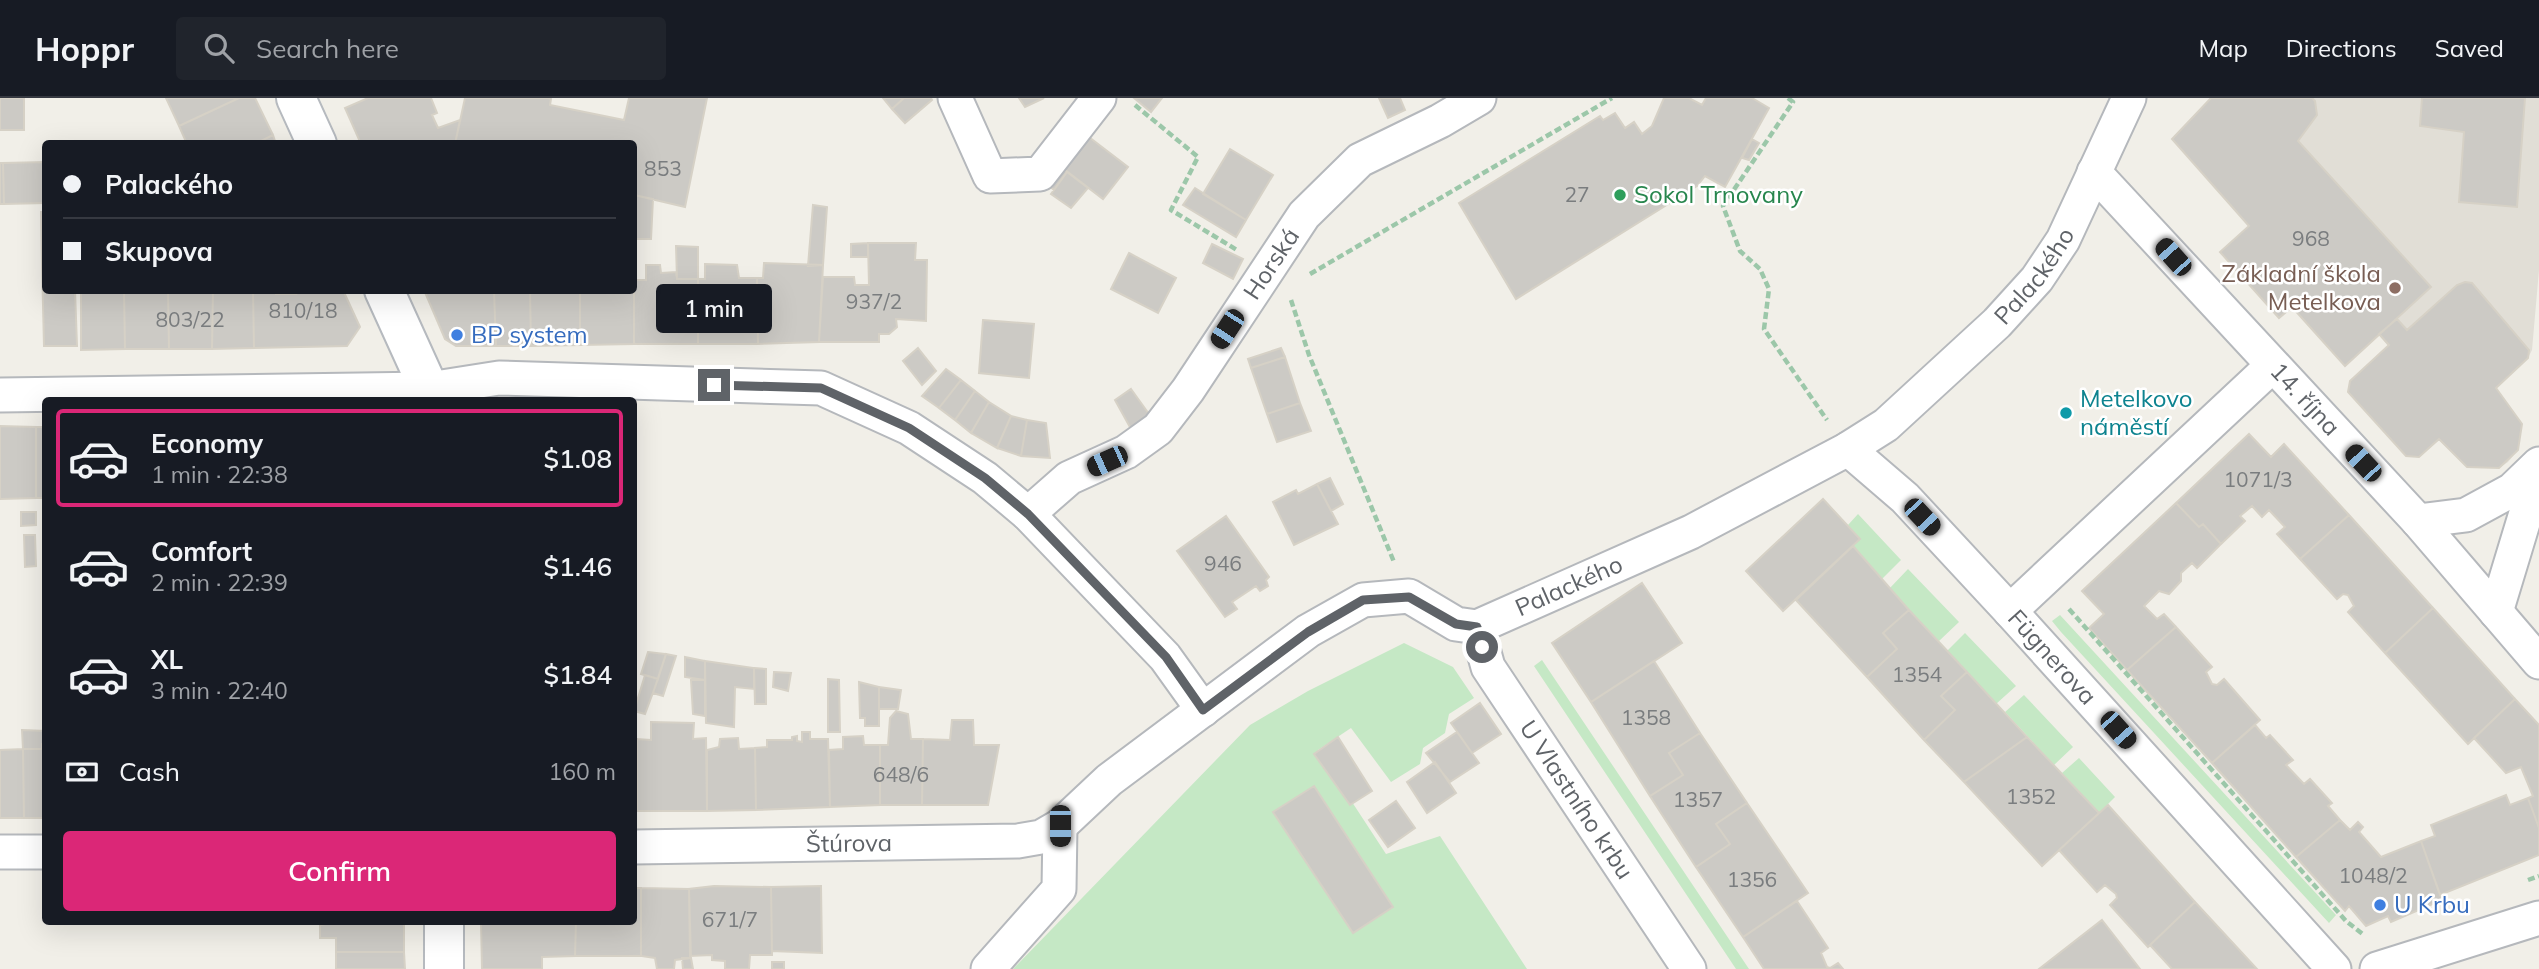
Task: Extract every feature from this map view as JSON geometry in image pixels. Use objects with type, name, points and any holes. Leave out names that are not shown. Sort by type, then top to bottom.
[{"type":"street","points":[[296,98],[315,140]]},
{"type":"street","points":[[954,98],[990,176],[1040,174],[1099,98]]},
{"type":"street","name":"Horská","points":[[1028,514],[1069,478],[1126,452],[1158,429],[1188,390],[1304,215],[1360,160],[1440,121],[1479,98]]},
{"type":"street","name":"Palackého","points":[[1477,627],[1691,532],[1848,449],[1886,425],[1997,323],[2029,288],[2063,240],[2129,98]]},
{"type":"street","name":"14. října","points":[[2094,172],[2418,521],[2539,662]]},
{"type":"street","points":[[386,294],[430,395]]},
{"type":"street","points":[[2010,611],[2272,366]]},
{"type":"street","points":[[0,396],[430,395],[499,378],[821,388],[909,428],[985,478],[1028,514],[1166,657],[1203,710]]},
{"type":"street","name":"Fügnerova","points":[[1848,449],[1905,498],[2334,969]]},
{"type":"street","points":[[2418,521],[2466,515],[2512,489],[2539,464]]},
{"type":"street","points":[[2496,612],[2539,470]]},
{"type":"street","points":[[988,969],[1059,889],[1060,826],[1109,780],[1308,632],[1363,600],[1409,597],[1456,624],[1477,627]]},
{"type":"street","name":"U Vlastního krbu","points":[[1477,627],[1488,667],[1689,969]]},
{"type":"street","name":"Štúrova","points":[[637,847],[1018,841],[1041,837],[1060,826]]},
{"type":"street","points":[[0,852],[42,852]]},
{"type":"street","points":[[2374,953],[2539,918]]},
{"type":"street","points":[[444,925],[444,969]]},
{"type":"path","points":[[1268,268],[1301,279],[1612,98]]},
{"type":"path","points":[[1788,98],[1793,102],[1723,206],[1740,251],[1760,268],[1769,289],[1764,329],[1801,386]]},
{"type":"path","points":[[2069,609],[2374,953]]},
{"type":"path","points":[[2527,881],[2539,876]]},
{"type":"shaded area","name":"Základní škola Metelkova","points":[[2211,98],[2539,98],[2539,270],[2532,350],[2528,358],[2496,388],[2522,424],[2518,450],[2508,462],[2499,468],[2467,467],[2439,440],[2419,457],[2406,456],[2348,392],[2350,381],[2388,346],[2379,335],[2345,366],[2292,307],[2279,318],[2220,252],[2249,226],[2172,139]]},
{"type":"green space","points":[[1858,514],[1901,560],[1882,579],[1851,547],[1860,539],[1848,525]]},
{"type":"green space","points":[[1908,569],[1959,622],[1939,641],[1889,589]]},
{"type":"green space","points":[[2060,615],[2336,915],[2329,923],[2061,632],[2052,621]]},
{"type":"green space","points":[[1965,633],[2016,686],[1996,704],[1946,652]]},
{"type":"green space","points":[[1404,643],[1453,667],[1474,698],[1449,714],[1445,733],[1423,748],[1420,764],[1391,782],[1351,728],[1318,750],[1386,854],[1440,836],[1527,969],[1013,969],[1250,725],[1308,691]]},
{"type":"green space","points":[[1542,660],[1749,969],[1736,969],[1534,666]]},
{"type":"green space","points":[[2024,695],[2073,747],[2054,765],[2005,712]]},
{"type":"green space","points":[[2079,758],[2115,797],[2099,813],[2062,773]]},
{"type":"building","points":[[0,98],[24,98],[24,130],[0,130]]},
{"type":"building","points":[[166,98],[239,98],[179,126]]},
{"type":"building","points":[[239,98],[255,98],[273,135],[263,140],[185,140],[179,126]]},
{"type":"building","points":[[368,98],[431,98],[437,113],[432,115],[438,128],[460,120],[456,140],[359,140],[345,108]]},
{"type":"building","points":[[465,98],[548,98],[551,99],[550,105],[624,120],[629,98],[707,98],[685,207],[637,196],[637,140],[456,140]]},
{"type":"building","points":[[883,98],[904,98],[892,109]]},
{"type":"building","points":[[904,98],[932,100],[905,123],[892,109]]},
{"type":"building","points":[[1019,98],[1044,98],[1025,107]]},
{"type":"building","points":[[1134,98],[1162,98],[1151,112]]},
{"type":"building","points":[[1379,98],[1400,98],[1405,110],[1388,118]]},
{"type":"building","points":[[1664,98],[1689,98],[1702,105],[1706,98],[1752,98],[1769,108],[1725,187],[1705,176],[1697,186],[1516,299],[1459,203],[1600,116],[1603,120],[1615,113],[1625,128],[1634,122],[1642,134],[1652,126]]},
{"type":"building","points":[[2211,98],[2312,98],[2317,115],[2298,141],[2431,287],[2345,366],[2292,307],[2279,318],[2220,252],[2249,226],[2172,139]]},
{"type":"building","points":[[2422,98],[2525,98],[2517,207],[2459,202],[2464,132],[2420,126]]},
{"type":"building","points":[[1085,134],[1128,167],[1103,199],[1060,166]]},
{"type":"building","points":[[1752,139],[1759,143],[1749,160],[1742,158]]},
{"type":"building","points":[[1230,149],[1273,175],[1246,220],[1203,194]]},
{"type":"building","points":[[42,162],[42,203],[4,204],[3,163]]},
{"type":"building","points":[[0,163],[3,163],[4,204],[0,204]]},
{"type":"building","points":[[1060,166],[1067,172],[1054,190],[1046,183]]},
{"type":"building","points":[[1067,172],[1088,188],[1071,208],[1051,194]]},
{"type":"building","points":[[1195,188],[1246,220],[1236,237],[1183,205]]},
{"type":"building","points":[[637,196],[653,199],[651,239],[637,239]]},
{"type":"building","points":[[813,205],[827,207],[823,265],[808,266]]},
{"type":"building","points":[[868,243],[916,243],[915,260],[927,260],[926,321],[896,319],[897,327],[889,334],[879,334],[879,342],[819,342],[823,277],[854,277],[855,285],[869,285]]},
{"type":"building","points":[[868,243],[868,257],[851,257],[851,244]]},
{"type":"building","points":[[1212,244],[1243,259],[1233,279],[1203,263]]},
{"type":"building","points":[[676,246],[698,247],[698,279],[677,279]]},
{"type":"building","points":[[1129,253],[1176,278],[1158,313],[1111,289]]},
{"type":"building","points":[[764,263],[823,265],[819,342],[758,344],[757,278],[763,278]]},
{"type":"building","points":[[705,264],[737,265],[739,278],[757,278],[758,344],[698,344],[698,279],[705,279]]},
{"type":"building","points":[[646,265],[660,265],[661,273],[676,272],[677,279],[698,279],[698,344],[634,344],[634,294],[637,294],[637,280],[646,280]]},
{"type":"building","points":[[2472,283],[2529,350],[2528,358],[2496,388],[2522,424],[2518,450],[2499,468],[2467,467],[2439,439],[2419,457],[2406,456],[2348,392],[2350,381],[2389,345],[2379,334],[2397,319],[2407,330],[2457,285]]},
{"type":"building","points":[[43,294],[75,294],[77,346],[44,346]]},
{"type":"building","points":[[81,294],[124,294],[125,349],[81,350]]},
{"type":"building","points":[[124,294],[168,294],[169,349],[125,349]]},
{"type":"building","points":[[168,294],[213,294],[212,349],[169,349]]},
{"type":"building","points":[[213,294],[253,294],[254,348],[212,349]]},
{"type":"building","points":[[253,294],[345,294],[360,327],[347,346],[254,348]]},
{"type":"building","points":[[426,294],[494,294],[496,346],[456,346],[445,339]]},
{"type":"building","points":[[494,294],[530,294],[531,346],[496,346]]},
{"type":"building","points":[[530,294],[580,294],[580,345],[531,346]]},
{"type":"building","points":[[580,294],[634,294],[634,344],[580,345]]},
{"type":"building","points":[[983,320],[1034,324],[1029,378],[979,373]]},
{"type":"building","points":[[918,348],[936,371],[922,385],[903,361]]},
{"type":"building","points":[[1281,348],[1285,357],[1251,368],[1248,359]]},
{"type":"building","points":[[1285,357],[1300,403],[1267,414],[1251,368]]},
{"type":"building","points":[[946,369],[961,380],[939,408],[922,396]]},
{"type":"building","points":[[961,380],[975,391],[955,420],[939,408]]},
{"type":"building","points":[[1131,389],[1149,414],[1131,429],[1115,400]]},
{"type":"building","points":[[975,391],[989,402],[971,433],[955,420]]},
{"type":"building","points":[[989,402],[1011,416],[997,448],[971,433]]},
{"type":"building","points":[[1300,403],[1311,431],[1277,442],[1267,414]]},
{"type":"building","points":[[1011,416],[1027,420],[1021,456],[997,448]]},
{"type":"building","points":[[1027,420],[1046,423],[1050,458],[1021,456]]},
{"type":"building","points":[[0,426],[36,427],[36,498],[0,499]]},
{"type":"building","points":[[36,427],[42,427],[42,498],[36,498]]},
{"type":"building","points":[[2249,434],[2271,457],[2284,444],[2349,515],[2300,559],[2277,534],[2285,527],[2269,510],[2262,517],[2252,506],[2240,516],[2245,521],[2221,544],[2203,524],[2199,527],[2176,503]]},
{"type":"building","points":[[1330,478],[1343,504],[1331,511],[1317,484]]},
{"type":"building","points":[[1317,484],[1338,524],[1294,545],[1273,502],[1296,490],[1298,494]]},
{"type":"building","points":[[1823,499],[1860,539],[1783,611],[1746,571]]},
{"type":"building","points":[[2176,503],[2199,527],[2203,524],[2221,544],[2197,568],[2192,563],[2181,573],[2181,581],[2169,594],[2159,591],[2144,606],[2157,619],[2164,614],[2176,627],[2127,670],[2089,628],[2104,614],[2082,591]]},
{"type":"building","points":[[21,512],[36,512],[36,525],[21,526]]},
{"type":"building","points":[[2349,515],[2433,608],[2385,653],[2348,612],[2354,606],[2348,595],[2343,594],[2337,599],[2300,559]]},
{"type":"building","points":[[1226,516],[1269,577],[1266,580],[1268,586],[1260,591],[1256,586],[1232,602],[1237,609],[1225,617],[1177,551]]},
{"type":"building","points":[[24,535],[35,535],[36,566],[25,567]]},
{"type":"building","points":[[1853,546],[1909,610],[1883,633],[1897,649],[1867,677],[1796,600]]},
{"type":"building","points":[[1642,583],[1682,643],[1591,702],[1552,643]]},
{"type":"building","points":[[2433,608],[2515,699],[2468,744],[2385,653]]},
{"type":"building","points":[[1909,610],[1967,672],[1941,696],[1955,710],[1924,740],[1867,677],[1897,649],[1883,633]]},
{"type":"building","points":[[2176,627],[2212,667],[2206,672],[2212,684],[2217,685],[2224,679],[2260,720],[2212,763],[2127,670]]},
{"type":"building","points":[[648,652],[666,654],[658,679],[641,674]]},
{"type":"building","points":[[666,654],[676,656],[663,696],[653,693]]},
{"type":"building","points":[[685,657],[705,661],[705,680],[685,677]]},
{"type":"building","points":[[705,661],[754,668],[754,689],[735,687],[734,727],[706,723]]},
{"type":"building","points":[[1654,661],[1700,733],[1669,753],[1683,775],[1650,796],[1591,702]]},
{"type":"building","points":[[754,668],[766,669],[766,704],[755,704]]},
{"type":"building","points":[[774,672],[791,673],[788,691],[773,687]]},
{"type":"building","points":[[1967,672],[2027,737],[1964,782],[1924,740],[1955,710],[1941,696]]},
{"type":"building","points":[[645,675],[658,679],[645,714],[637,712],[637,701]]},
{"type":"building","points":[[828,679],[839,680],[840,732],[828,732]]},
{"type":"building","points":[[691,680],[705,680],[705,716],[693,714]]},
{"type":"building","points":[[859,682],[879,687],[879,726],[865,726],[865,718],[860,718]]},
{"type":"building","points":[[879,687],[901,690],[898,709],[879,709]]},
{"type":"building","points":[[2515,699],[2539,725],[2539,828],[2528,798],[2533,796],[2521,767],[2506,773],[2474,738]]},
{"type":"building","points":[[1480,703],[1501,734],[1472,753],[1451,723]]},
{"type":"building","points":[[896,711],[908,714],[911,739],[923,739],[922,805],[880,805],[880,745],[888,745],[890,718]]},
{"type":"building","points":[[952,720],[973,720],[974,745],[999,745],[988,805],[922,805],[923,739],[950,740]]},
{"type":"building","points":[[651,722],[694,723],[693,739],[706,738],[707,811],[637,811],[637,739],[651,740]]},
{"type":"building","points":[[2255,725],[2266,738],[2270,735],[2293,760],[2286,765],[2304,784],[2310,779],[2332,803],[2328,806],[2340,820],[2296,857],[2212,763]]},
{"type":"building","points":[[22,730],[42,731],[42,749],[23,749]]},
{"type":"building","points":[[802,732],[810,732],[810,739],[828,739],[830,807],[756,810],[755,748],[767,747],[767,740],[792,740],[792,737],[797,736],[797,741],[802,742]]},
{"type":"building","points":[[1457,732],[1479,763],[1450,782],[1426,753]]},
{"type":"building","points":[[1700,733],[1747,803],[1716,824],[1730,844],[1696,867],[1650,796],[1683,775],[1669,753]]},
{"type":"building","points":[[863,736],[864,745],[880,745],[880,805],[830,807],[829,750],[843,749],[843,737]]},
{"type":"building","points":[[1338,737],[1372,791],[1350,805],[1314,754]]},
{"type":"building","points":[[2027,737],[2099,813],[2042,866],[1964,782]]},
{"type":"building","points":[[738,738],[739,749],[755,748],[756,810],[707,811],[707,750],[719,747],[720,739]]},
{"type":"building","points":[[23,749],[42,749],[42,818],[24,818]]},
{"type":"building","points":[[23,749],[24,818],[0,818],[0,750]]},
{"type":"building","points":[[1435,762],[1456,793],[1427,813],[1407,782]]},
{"type":"building","points":[[1314,786],[1393,907],[1353,933],[1273,812]]},
{"type":"building","points":[[2506,795],[2510,805],[2528,798],[2539,828],[2539,855],[2440,895],[2421,841],[2435,836],[2431,825]]},
{"type":"building","points":[[1396,801],[1415,828],[1388,847],[1369,820]]},
{"type":"building","points":[[1747,803],[1808,893],[1743,937],[1696,867],[1730,844],[1716,824]]},
{"type":"building","points":[[2108,805],[2195,902],[2148,947],[2110,905],[2117,898],[2116,894],[2105,885],[2097,892],[2059,850]]},
{"type":"building","points":[[2340,820],[2350,830],[2358,822],[2363,827],[2359,832],[2381,857],[2421,841],[2442,900],[2391,922],[2388,916],[2366,926],[2349,906],[2345,911],[2296,857]]},
{"type":"building","points":[[714,886],[771,887],[772,955],[750,955],[749,969],[725,969],[725,961],[712,960],[712,955],[690,956],[689,889]]},
{"type":"building","points":[[821,886],[822,953],[772,951],[771,887]]},
{"type":"building","points":[[637,888],[641,888],[641,956],[575,956],[576,925],[637,925]]},
{"type":"building","points":[[641,888],[689,889],[691,958],[675,960],[674,969],[657,969],[655,958],[641,956]]},
{"type":"building","points":[[1797,901],[1828,948],[1821,953],[1827,967],[1838,963],[1843,969],[1764,969],[1743,937]]},
{"type":"building","points":[[2195,902],[2257,969],[2172,969],[2150,945]]},
{"type":"building","points":[[2102,920],[2140,969],[2039,969]]},
{"type":"building","points":[[320,925],[404,925],[404,952],[336,952],[336,938],[320,938]]},
{"type":"building","points":[[481,925],[576,925],[575,956],[542,957],[542,969],[482,969]]},
{"type":"building","points":[[336,952],[404,952],[405,969],[336,969]]},
{"type":"building","points":[[682,958],[691,958],[693,969],[683,969]]},
{"type":"building","points":[[772,962],[784,962],[784,969],[772,969]]},
{"type":"place","name":"Sokol Trnovany","points":[[1620,195]]},
{"type":"place","name":"Základní škola Metelkova","points":[[2395,288]]},
{"type":"place","name":"BP system","points":[[457,335]]},
{"type":"place","name":"Metelkovo náměstí","points":[[2066,413]]},
{"type":"place","name":"U Krbu","points":[[2380,905]]},
{"type":"route","points":[[714,385],[821,388],[909,428],[985,478],[1028,514],[1166,657],[1203,710],[1308,632],[1363,600],[1409,597],[1456,624],[1477,627],[1482,647]]}]
